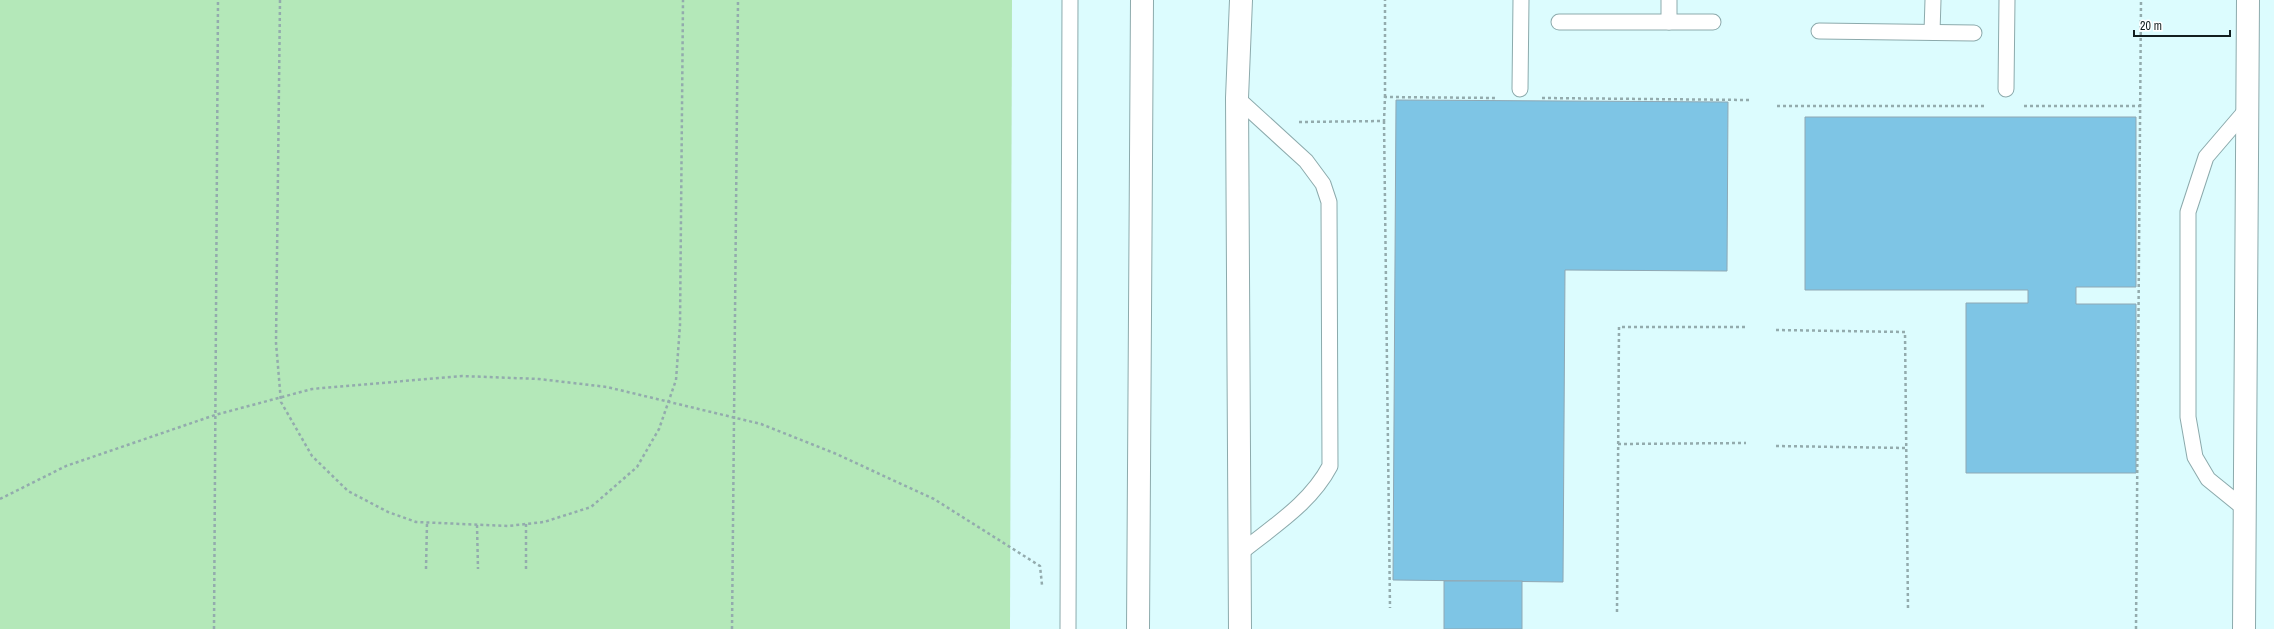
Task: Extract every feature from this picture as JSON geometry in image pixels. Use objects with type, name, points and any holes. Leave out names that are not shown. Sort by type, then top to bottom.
[{"type":"street","points":[[1138,629],[1142,0]]},
{"type":"street","points":[[1240,629],[1237,98],[1241,0]]},
{"type":"street","points":[[2244,629],[2248,0]]},
{"type":"lane","points":[[1068,629],[1070,0]]},
{"type":"lane","points":[[1520,89],[1521,0]]},
{"type":"lane","points":[[1669,0],[1669,22]]},
{"type":"lane","points":[[1932,32],[1933,0]]},
{"type":"lane","points":[[2006,89],[2008,0]]},
{"type":"lane","points":[[1559,22],[1713,22]]},
{"type":"lane","points":[[1818,31],[1974,33]]},
{"type":"lane","points":[[1237,98],[1306,161],[1323,184],[1329,210],[1330,466],[1321,483],[1302,504],[1240,553]]},
{"type":"lane","points":[[2245,509],[2208,479],[2195,457],[2188,417],[2188,212],[2206,157],[2248,108]]},
{"type":"path","points":[[214,629],[218,0]]},
{"type":"path","points":[[280,0],[276,343],[281,402],[312,456],[348,491],[388,512],[416,522],[477,525],[544,522],[591,507],[637,467],[659,429],[676,380],[680,325],[683,0]]},
{"type":"path","points":[[732,629],[738,0]]},
{"type":"path","points":[[1385,0],[1385,97]]},
{"type":"path","points":[[2136,629],[2141,0]]},
{"type":"path","points":[[1777,106],[1991,106]]},
{"type":"path","points":[[2022,106],[2141,106]]},
{"type":"path","points":[[1384,121],[1390,608]]},
{"type":"path","points":[[1617,612],[1619,327],[1747,327]]},
{"type":"path","points":[[1776,330],[1905,332],[1908,610]]},
{"type":"path","points":[[0,499],[66,466],[215,415],[312,389],[462,376],[539,379],[607,387],[761,424],[934,498],[1040,566],[1042,590]]},
{"type":"path","points":[[1618,444],[1746,443]]},
{"type":"path","points":[[1776,446],[1906,448]]},
{"type":"path","points":[[426,569],[427,523]]},
{"type":"path","points":[[526,524],[526,569]]},
{"type":"path","points":[[477,525],[478,569]]},
{"type":"green space","points":[[0,0],[1012,0],[1010,629],[0,629]]},
{"type":"building","points":[[1396,100],[1728,102],[1727,271],[1565,270],[1563,582],[1393,580]]},
{"type":"building","points":[[1805,117],[2136,117],[2136,287],[2076,287],[2076,304],[2136,304],[2136,473],[1966,473],[1966,303],[2028,303],[2028,290],[1805,290]]},
{"type":"building","points":[[1444,581],[1522,581],[1522,629],[1444,629]]}]
